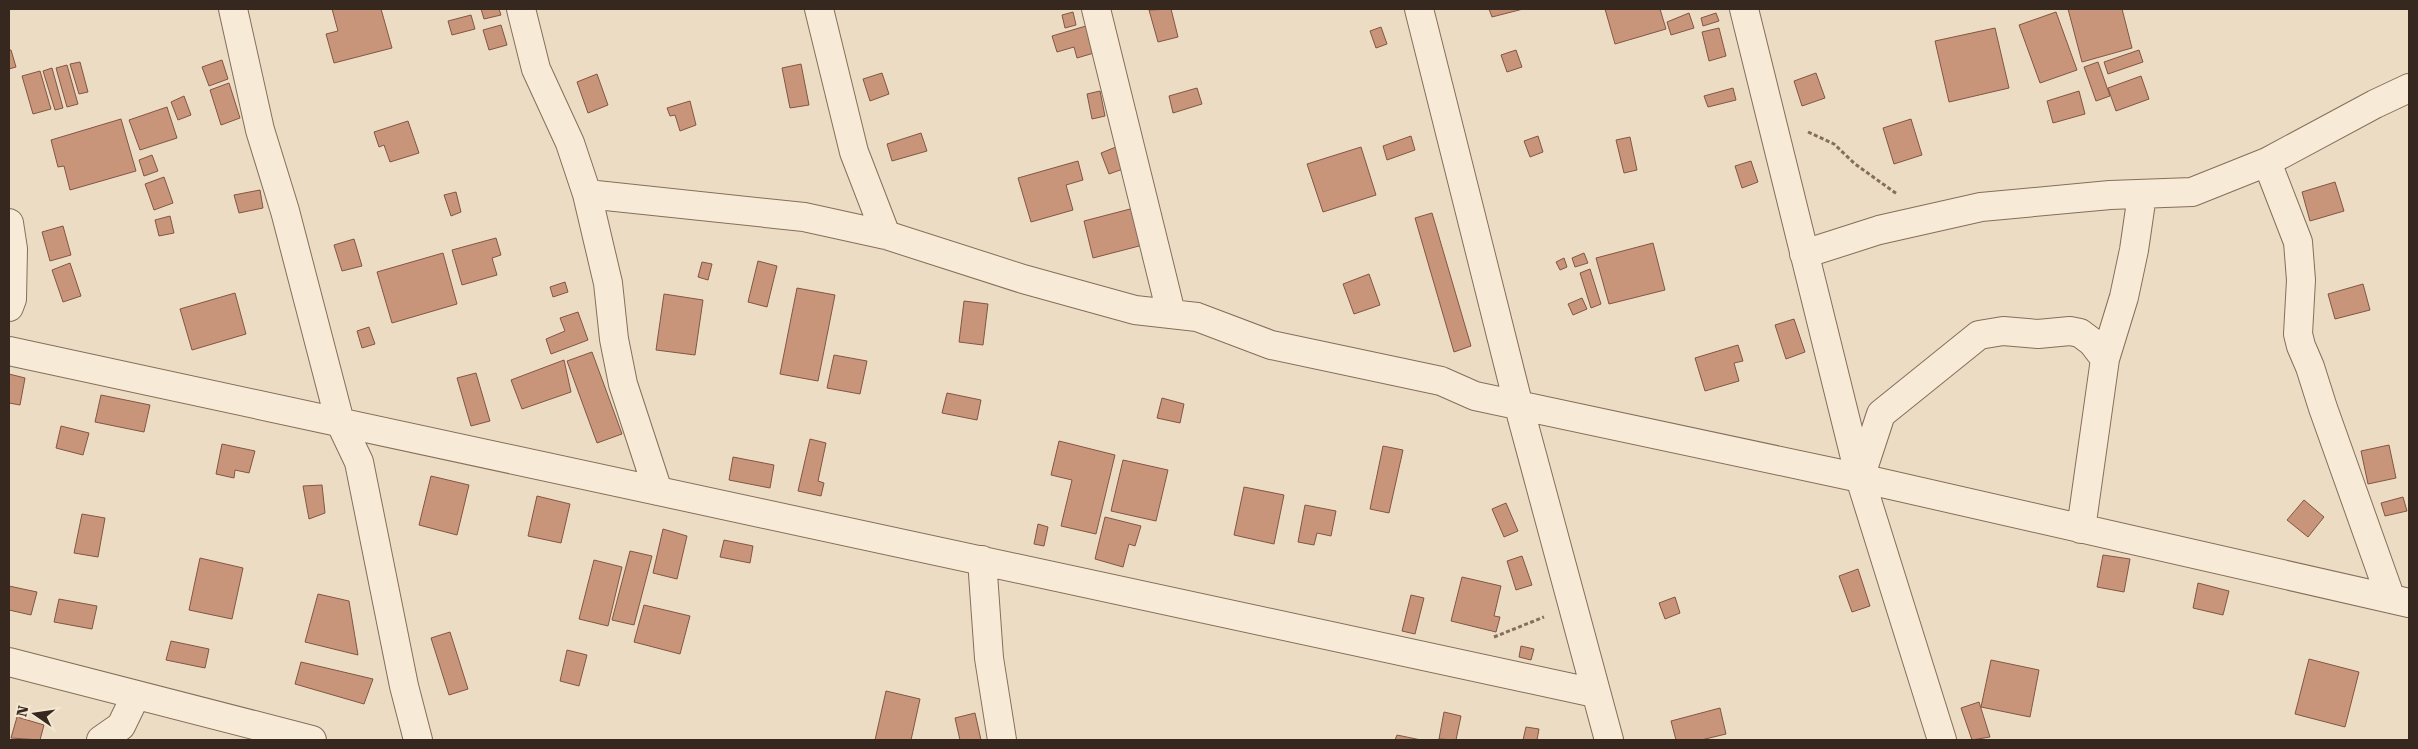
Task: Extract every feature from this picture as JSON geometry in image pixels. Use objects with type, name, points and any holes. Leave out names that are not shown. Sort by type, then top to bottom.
[{"type":"street","points":[[233,9],[260,130],[285,211],[340,422],[359,462],[404,686],[418,740]]},
{"type":"street","points":[[521,9],[536,70],[570,144],[587,194],[608,283],[614,339],[623,384],[658,491]]},
{"type":"street","points":[[819,9],[854,152],[886,235]]},
{"type":"street","points":[[1096,9],[1172,313]]},
{"type":"street","points":[[1419,9],[1518,404],[1573,601],[1595,693],[1609,740]]},
{"type":"street","points":[[1744,9],[1860,478],[1942,740]]},
{"type":"street","points":[[1804,254],[1857,236],[1923,219],[1981,207],[2110,195],[2192,192],[2267,162],[2375,104],[2409,88]]},
{"type":"street","points":[[2267,162],[2298,242],[2301,280],[2298,334],[2300,346],[2310,367],[2322,408],[2400,601]]},
{"type":"street","points":[[587,194],[804,217],[886,235],[1023,279],[1135,310],[1197,317],[1271,345],[1441,381],[1475,396],[1860,478],[2400,601]]},
{"type":"street","points":[[2080,529],[2105,358],[2134,250],[2142,195]]},
{"type":"street","points":[[9,223],[13,249],[12,299],[9,307]]},
{"type":"street","points":[[1860,478],[1881,414],[1979,335],[2003,332],[2038,334],[2080,333],[2092,342],[2105,358]]},
{"type":"street","points":[[9,351],[1595,693]]},
{"type":"street","points":[[982,560],[989,658],[1002,740]]},
{"type":"street","points":[[9,662],[312,740]]},
{"type":"street","points":[[101,740],[121,726],[136,695]]},
{"type":"path","points":[[1770,113],[1834,144],[1855,164],[1897,193],[1923,219]]},
{"type":"path","points":[[1484,641],[1540,619],[1573,601]]},
{"type":"building","points":[[332,9],[381,9],[392,48],[334,63],[326,34],[338,31]]},
{"type":"building","points":[[481,9],[499,9],[501,15],[484,19]]},
{"type":"building","points":[[1171,9],[1178,37],[1158,42],[1149,10]]},
{"type":"building","points":[[1489,9],[1523,9],[1492,17]]},
{"type":"building","points":[[1605,9],[1660,9],[1666,29],[1615,44]]},
{"type":"building","points":[[2068,9],[2122,9],[2132,48],[2082,62]]},
{"type":"building","points":[[1073,12],[1076,25],[1065,28],[1062,15]]},
{"type":"building","points":[[2056,12],[2077,70],[2040,83],[2019,25]]},
{"type":"building","points":[[1689,13],[1694,28],[1671,35],[1667,22]]},
{"type":"building","points":[[1716,13],[1719,21],[1703,26],[1701,18]]},
{"type":"building","points":[[471,15],[475,29],[452,35],[448,21]]},
{"type":"building","points":[[501,25],[507,45],[489,50],[483,30]]},
{"type":"building","points":[[1086,26],[1094,53],[1077,58],[1074,47],[1057,52],[1052,36]]},
{"type":"building","points":[[1381,27],[1387,44],[1376,48],[1370,31]]},
{"type":"building","points":[[1719,28],[1726,56],[1709,61],[1702,32]]},
{"type":"building","points":[[1995,28],[2009,88],[1949,102],[1935,41]]},
{"type":"building","points":[[9,50],[11,50],[16,67],[9,69]]},
{"type":"building","points":[[1516,50],[1522,67],[1507,72],[1501,55]]},
{"type":"building","points":[[2139,50],[2143,62],[2108,74],[2104,62]]},
{"type":"building","points":[[222,60],[228,79],[209,86],[202,67]]},
{"type":"building","points":[[80,62],[88,92],[79,94],[70,64]]},
{"type":"building","points":[[2098,62],[2110,96],[2096,101],[2084,67]]},
{"type":"building","points":[[801,64],[809,105],[790,108],[782,68]]},
{"type":"building","points":[[67,65],[78,104],[67,107],[56,68]]},
{"type":"building","points":[[52,68],[63,108],[55,110],[43,71]]},
{"type":"building","points":[[40,71],[51,109],[33,114],[22,76]]},
{"type":"building","points":[[882,73],[889,94],[870,101],[863,79]]},
{"type":"building","points":[[1816,73],[1825,98],[1802,106],[1794,81]]},
{"type":"building","points":[[597,74],[608,105],[588,113],[577,82]]},
{"type":"building","points":[[2141,76],[2149,99],[2116,111],[2108,88]]},
{"type":"building","points":[[229,83],[240,118],[221,125],[210,90]]},
{"type":"building","points":[[1197,88],[1202,104],[1173,113],[1169,96]]},
{"type":"building","points":[[1733,88],[1736,100],[1708,107],[1704,96]]},
{"type":"building","points":[[1100,91],[1105,116],[1092,119],[1087,94]]},
{"type":"building","points":[[2079,91],[2085,114],[2053,123],[2047,101]]},
{"type":"building","points":[[184,96],[191,115],[178,120],[171,102]]},
{"type":"building","points":[[690,101],[696,125],[680,131],[675,115],[670,116],[667,108]]},
{"type":"building","points":[[167,107],[177,138],[140,150],[129,120]]},
{"type":"building","points":[[121,119],[136,171],[70,190],[64,166],[58,167],[51,140]]},
{"type":"building","points":[[1911,119],[1922,155],[1894,164],[1883,128]]},
{"type":"building","points":[[408,121],[419,153],[390,162],[384,145],[379,147],[374,132]]},
{"type":"building","points":[[921,133],[927,151],[892,161],[887,144]]},
{"type":"building","points":[[1411,136],[1415,150],[1387,160],[1383,146]]},
{"type":"building","points":[[1538,136],[1543,152],[1530,157],[1524,141]]},
{"type":"building","points":[[1630,137],[1637,170],[1624,173],[1616,140]]},
{"type":"building","points":[[1116,147],[1123,169],[1109,174],[1101,153]]},
{"type":"building","points":[[1361,147],[1376,195],[1323,212],[1307,164]]},
{"type":"building","points":[[152,155],[158,171],[144,176],[139,160]]},
{"type":"building","points":[[1078,161],[1083,180],[1066,185],[1073,210],[1031,222],[1018,178]]},
{"type":"building","points":[[1751,161],[1758,182],[1742,188],[1735,166]]},
{"type":"building","points":[[164,177],[173,203],[154,210],[145,184]]},
{"type":"building","points":[[2335,182],[2344,211],[2310,221],[2302,192]]},
{"type":"building","points":[[260,190],[263,208],[239,213],[234,195]]},
{"type":"building","points":[[456,192],[461,212],[451,216],[444,195]]},
{"type":"building","points":[[1134,208],[1143,245],[1093,258],[1084,221]]},
{"type":"building","points":[[1432,213],[1471,346],[1454,352],[1415,218]]},
{"type":"building","points":[[170,216],[174,233],[159,236],[155,220]]},
{"type":"building","points":[[63,226],[71,255],[50,261],[42,232]]},
{"type":"building","points":[[496,238],[501,255],[492,258],[497,275],[462,285],[452,250]]},
{"type":"building","points":[[354,239],[362,266],[342,271],[334,245]]},
{"type":"building","points":[[1653,243],[1665,290],[1609,304],[1596,258]]},
{"type":"building","points":[[443,253],[457,304],[392,323],[377,272]]},
{"type":"building","points":[[1584,253],[1588,263],[1575,267],[1572,258]]},
{"type":"building","points":[[1564,258],[1567,267],[1560,270],[1556,262]]},
{"type":"building","points":[[758,261],[777,266],[767,307],[748,302]]},
{"type":"building","points":[[702,262],[712,264],[708,280],[698,277]]},
{"type":"building","points":[[70,263],[81,296],[63,302],[52,270]]},
{"type":"building","points":[[1590,269],[1601,304],[1591,308],[1580,273]]},
{"type":"building","points":[[1369,274],[1380,305],[1354,314],[1343,284]]},
{"type":"building","points":[[565,282],[568,292],[553,297],[550,287]]},
{"type":"building","points":[[2363,284],[2370,310],[2335,319],[2328,294]]},
{"type":"building","points":[[797,288],[835,295],[818,381],[780,374]]},
{"type":"building","points":[[235,293],[246,334],[192,350],[180,309]]},
{"type":"building","points":[[664,294],[703,300],[695,355],[656,350]]},
{"type":"building","points":[[1582,298],[1587,309],[1573,315],[1568,304]]},
{"type":"building","points":[[964,301],[988,304],[983,345],[959,342]]},
{"type":"building","points":[[578,312],[588,340],[551,354],[546,339],[565,331],[560,318]]},
{"type":"building","points":[[1794,319],[1805,352],[1786,359],[1775,325]]},
{"type":"building","points":[[369,327],[375,344],[362,348],[357,331]]},
{"type":"building","points":[[1738,345],[1743,361],[1734,363],[1739,381],[1705,391],[1695,358]]},
{"type":"building","points":[[592,352],[622,434],[597,443],[567,361]]},
{"type":"building","points":[[834,355],[867,361],[860,394],[827,388]]},
{"type":"building","points":[[564,360],[571,392],[522,409],[511,380]]},
{"type":"building","points":[[476,373],[490,421],[471,426],[457,378]]},
{"type":"building","points":[[9,374],[25,378],[20,405],[9,403]]},
{"type":"building","points":[[947,393],[981,400],[977,420],[942,413]]},
{"type":"building","points":[[101,395],[150,405],[144,432],[95,422]]},
{"type":"building","points":[[1162,398],[1184,404],[1180,423],[1157,418]]},
{"type":"building","points":[[61,426],[89,433],[83,455],[56,448]]},
{"type":"building","points":[[810,439],[826,443],[818,481],[824,483],[821,496],[798,491]]},
{"type":"building","points":[[1059,441],[1115,455],[1096,534],[1061,526],[1072,480],[1051,475]]},
{"type":"building","points":[[222,444],[255,451],[249,473],[235,470],[234,478],[216,474]]},
{"type":"building","points":[[2389,445],[2396,478],[2368,484],[2361,451]]},
{"type":"building","points":[[1383,446],[1403,450],[1389,513],[1370,509]]},
{"type":"building","points":[[733,457],[774,465],[770,488],[729,480]]},
{"type":"building","points":[[1123,460],[1168,470],[1156,521],[1111,511]]},
{"type":"building","points":[[431,476],[469,485],[457,535],[419,525]]},
{"type":"building","points":[[322,485],[325,513],[309,519],[303,486]]},
{"type":"building","points":[[1244,487],[1284,495],[1274,544],[1234,535]]},
{"type":"building","points":[[537,496],[570,504],[561,543],[528,536]]},
{"type":"building","points":[[2403,497],[2407,511],[2385,516],[2381,503]]},
{"type":"building","points":[[2304,500],[2324,517],[2308,537],[2287,520]]},
{"type":"building","points":[[1506,503],[1518,531],[1504,537],[1492,509]]},
{"type":"building","points":[[1305,505],[1336,511],[1331,536],[1317,533],[1314,545],[1298,542]]},
{"type":"building","points":[[82,514],[105,518],[98,557],[74,553]]},
{"type":"building","points":[[1105,517],[1141,526],[1135,546],[1129,544],[1123,567],[1095,559]]},
{"type":"building","points":[[1038,524],[1048,527],[1044,546],[1034,544]]},
{"type":"building","points":[[663,529],[687,536],[677,579],[653,573]]},
{"type":"building","points":[[724,540],[753,546],[750,563],[720,557]]},
{"type":"building","points":[[630,551],[652,556],[634,625],[612,620]]},
{"type":"building","points":[[2103,555],[2130,559],[2124,592],[2097,587]]},
{"type":"building","points":[[1522,556],[1532,585],[1516,590],[1507,561]]},
{"type":"building","points":[[200,558],[243,568],[232,619],[189,610]]},
{"type":"building","points":[[594,560],[622,567],[608,626],[579,619]]},
{"type":"building","points":[[1858,569],[1870,606],[1852,612],[1839,576]]},
{"type":"building","points":[[1462,577],[1501,586],[1494,616],[1500,617],[1496,632],[1451,621]]},
{"type":"building","points":[[2198,583],[2229,591],[2223,615],[2193,608]]},
{"type":"building","points":[[9,586],[37,592],[31,615],[9,610]]},
{"type":"building","points":[[318,594],[349,601],[358,655],[305,642]]},
{"type":"building","points":[[1411,595],[1424,598],[1415,634],[1402,631]]},
{"type":"building","points":[[1675,597],[1680,613],[1665,619],[1659,603]]},
{"type":"building","points":[[59,599],[97,606],[92,629],[54,622]]},
{"type":"building","points":[[644,605],[690,616],[680,654],[634,642]]},
{"type":"building","points":[[450,632],[468,689],[449,695],[431,638]]},
{"type":"building","points":[[171,641],[209,649],[205,668],[166,660]]},
{"type":"building","points":[[1521,646],[1534,649],[1531,660],[1519,657]]},
{"type":"building","points":[[567,650],[587,655],[579,686],[560,681]]},
{"type":"building","points":[[2309,659],[2359,672],[2345,727],[2295,714]]},
{"type":"building","points":[[1991,660],[2039,670],[2030,717],[1981,707]]},
{"type":"building","points":[[301,662],[373,679],[364,704],[295,684]]},
{"type":"building","points":[[886,691],[920,699],[911,740],[875,740]]},
{"type":"building","points":[[1979,702],[1990,737],[1972,740],[1961,708]]},
{"type":"building","points":[[1720,708],[1726,734],[1701,740],[1676,740],[1671,721]]},
{"type":"building","points":[[1444,712],[1461,716],[1456,740],[1439,739]]},
{"type":"building","points":[[975,713],[981,740],[960,740],[955,718]]},
{"type":"building","points":[[17,717],[44,725],[40,740],[11,738]]},
{"type":"building","points":[[1526,727],[1539,729],[1537,740],[1523,740]]},
{"type":"building","points":[[1397,735],[1421,740],[1395,740]]}]
